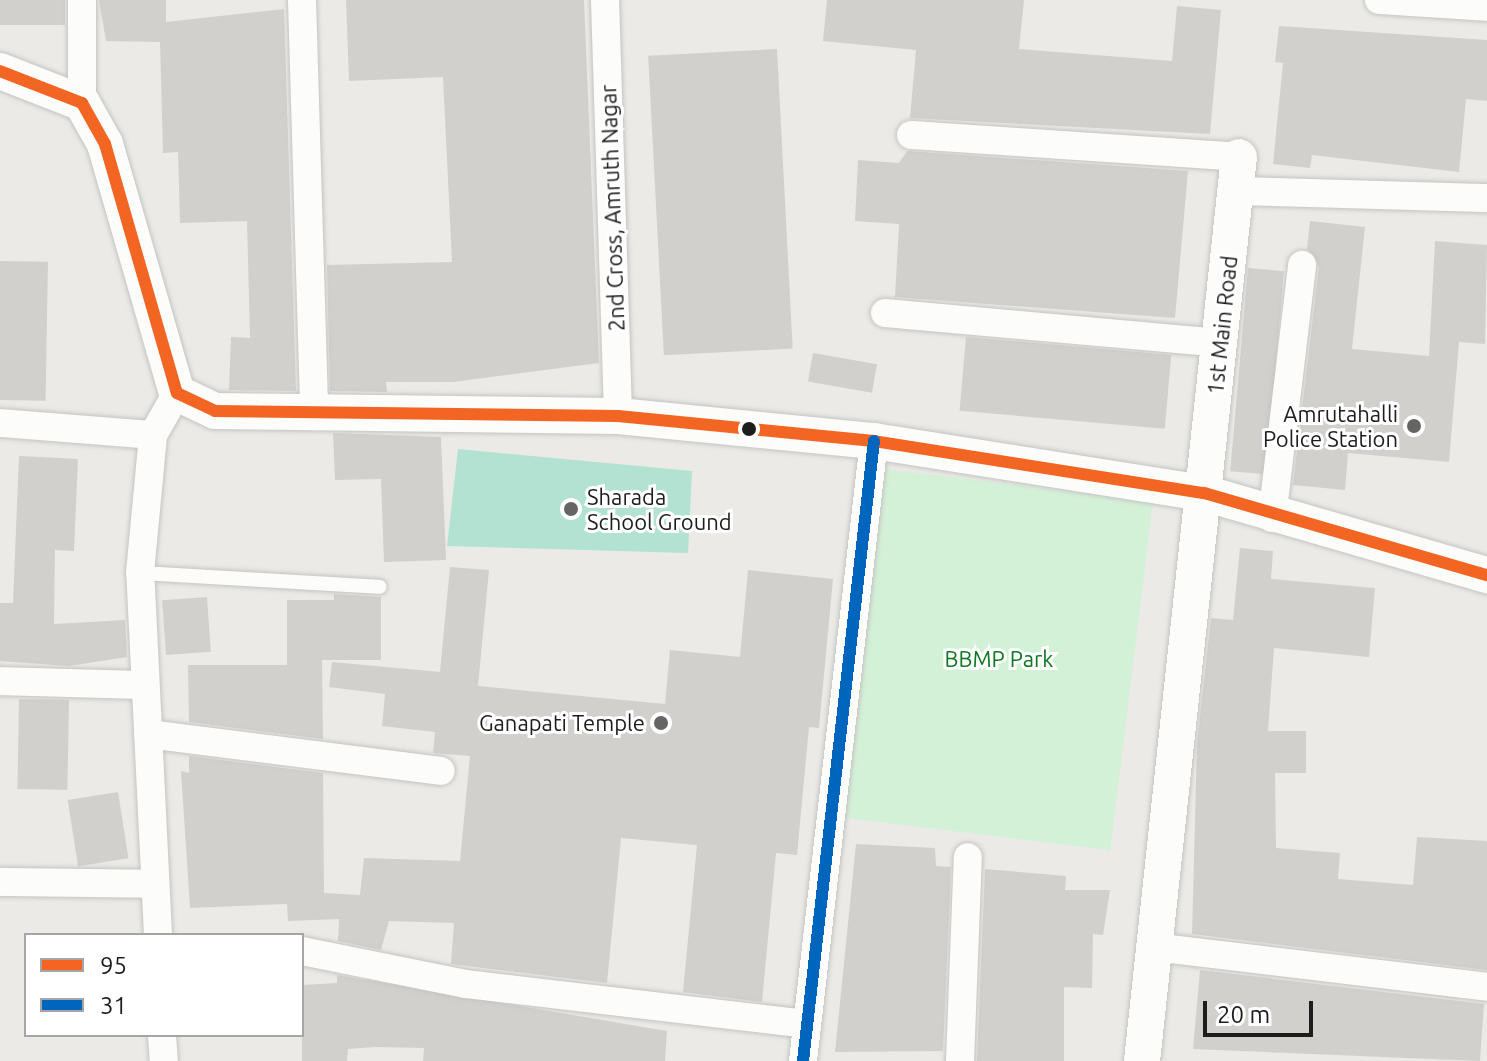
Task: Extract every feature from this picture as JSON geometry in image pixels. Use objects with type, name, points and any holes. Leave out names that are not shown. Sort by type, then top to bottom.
[{"type":"street","points":[[82,0],[82,103],[105,144],[177,393],[153,435],[140,573],[158,933]]},
{"type":"street","points":[[302,0],[314,412]]},
{"type":"street","name":"2nd Cross, Amruth Nagar","points":[[605,0],[618,416]]},
{"type":"street","points":[[1379,0],[1487,7]]},
{"type":"street","points":[[0,71],[82,103]]},
{"type":"street","points":[[911,135],[1238,174],[1487,198]]},
{"type":"street","name":"1st Main Road","points":[[1142,1061],[1238,174]]},
{"type":"street","points":[[1272,518],[1302,265]]},
{"type":"street","points":[[885,313],[1220,343]]},
{"type":"street","points":[[177,393],[215,411],[618,416],[874,441],[1204,493],[1272,518],[1487,575]]},
{"type":"street","points":[[0,423],[153,435]]},
{"type":"street","points":[[803,1061],[874,441]]},
{"type":"street","points":[[0,681],[145,685]]},
{"type":"street","points":[[148,734],[441,771]]},
{"type":"street","points":[[960,1061],[968,857]]},
{"type":"street","points":[[0,882],[155,884]]},
{"type":"street","points":[[1154,947],[1487,987]]},
{"type":"street","points":[[304,951],[466,984],[807,1024]]},
{"type":"street","points":[[162,1037],[164,1061]]},
{"type":"lane","points":[[140,573],[380,587]]},
{"type":"green space","name":"Sharada School Ground","points":[[458,449],[692,471],[688,553],[447,546]]},
{"type":"green space","name":"BBMP Park","points":[[885,469],[1153,502],[1110,850],[842,817]]},
{"type":"building","points":[[0,0],[65,0],[65,25],[0,25]]},
{"type":"building","points":[[99,0],[166,0],[166,22],[284,9],[296,391],[229,390],[231,337],[250,338],[247,221],[180,223],[178,152],[163,153],[160,42],[106,41]]},
{"type":"building","points":[[346,0],[584,0],[599,363],[453,382],[386,382],[387,392],[330,391],[327,265],[452,262],[443,77],[349,81]]},
{"type":"building","points":[[827,0],[1024,0],[1019,49],[1172,61],[1177,6],[1221,10],[1210,134],[910,118],[916,50],[823,41]]},
{"type":"building","points":[[1279,26],[1487,40],[1487,101],[1466,99],[1459,172],[1312,155],[1310,168],[1273,164],[1283,63],[1275,62]]},
{"type":"building","points":[[777,49],[793,349],[664,355],[648,56]]},
{"type":"building","points":[[907,151],[1188,171],[1175,318],[895,297],[899,224],[855,221],[858,160],[899,163]]},
{"type":"building","points":[[1310,221],[1365,227],[1352,349],[1429,356],[1435,241],[1487,245],[1485,344],[1459,342],[1449,462],[1348,453],[1345,490],[1293,485],[1319,267],[1307,249]]},
{"type":"building","points":[[0,261],[48,262],[46,401],[0,400]]},
{"type":"building","points":[[1248,268],[1284,271],[1266,474],[1230,471]]},
{"type":"building","points":[[966,337],[1171,355],[1165,429],[960,411]]},
{"type":"building","points":[[813,353],[877,364],[872,393],[808,382]]},
{"type":"building","points":[[333,433],[441,437],[446,560],[384,562],[381,479],[335,480]]},
{"type":"building","points":[[19,456],[78,459],[74,551],[55,550],[54,624],[125,620],[127,657],[69,666],[0,661],[0,603],[13,603]]},
{"type":"building","points":[[1240,548],[1273,551],[1271,579],[1375,588],[1369,657],[1274,648],[1268,731],[1306,731],[1306,773],[1275,773],[1276,848],[1340,853],[1338,879],[1413,885],[1417,837],[1487,841],[1487,970],[1192,934],[1197,744],[1211,618],[1233,620]]},
{"type":"building","points":[[450,567],[489,570],[478,686],[665,704],[670,650],[740,657],[748,570],[833,579],[819,728],[809,727],[797,855],[776,853],[762,1002],[683,992],[697,845],[621,838],[607,983],[451,964],[454,923],[389,921],[381,950],[338,941],[339,919],[288,921],[287,904],[190,908],[181,771],[189,773],[189,756],[323,773],[324,893],[360,895],[364,858],[460,861],[470,756],[433,753],[435,732],[382,726],[385,694],[329,687],[332,662],[440,672]]},
{"type":"building","points":[[334,594],[381,597],[381,660],[322,660],[323,739],[189,722],[188,665],[287,665],[287,600],[334,600]]},
{"type":"building","points":[[207,597],[211,652],[166,655],[162,600]]},
{"type":"building","points":[[19,699],[69,700],[67,790],[17,789]]},
{"type":"building","points":[[118,792],[128,858],[78,866],[68,800]]},
{"type":"building","points":[[856,844],[935,848],[936,866],[951,867],[943,1051],[835,1052]]},
{"type":"building","points":[[985,869],[1066,876],[1065,890],[1110,890],[1103,935],[1093,934],[1092,988],[1064,987],[1064,1061],[977,1061]]},
{"type":"building","points":[[1200,970],[1484,1004],[1480,1061],[1193,1049]]},
{"type":"building","points":[[337,975],[667,1031],[665,1061],[423,1061],[424,1048],[375,1047],[348,1049],[347,1061],[302,1061],[304,985],[337,983]]},
{"type":"transit line","name":"95","points":[[0,71],[82,103],[105,144],[177,393],[215,411],[618,416],[874,441],[1204,493],[1487,575]]},
{"type":"transit line","name":"31","points":[[803,1061],[874,441]]},
{"type":"place","name":"Amrutahalli Police Station","points":[[1414,426]]},
{"type":"place","name":"Sharada School Ground","points":[[571,509]]},
{"type":"place","name":"Ganapati Temple","points":[[661,723]]}]
